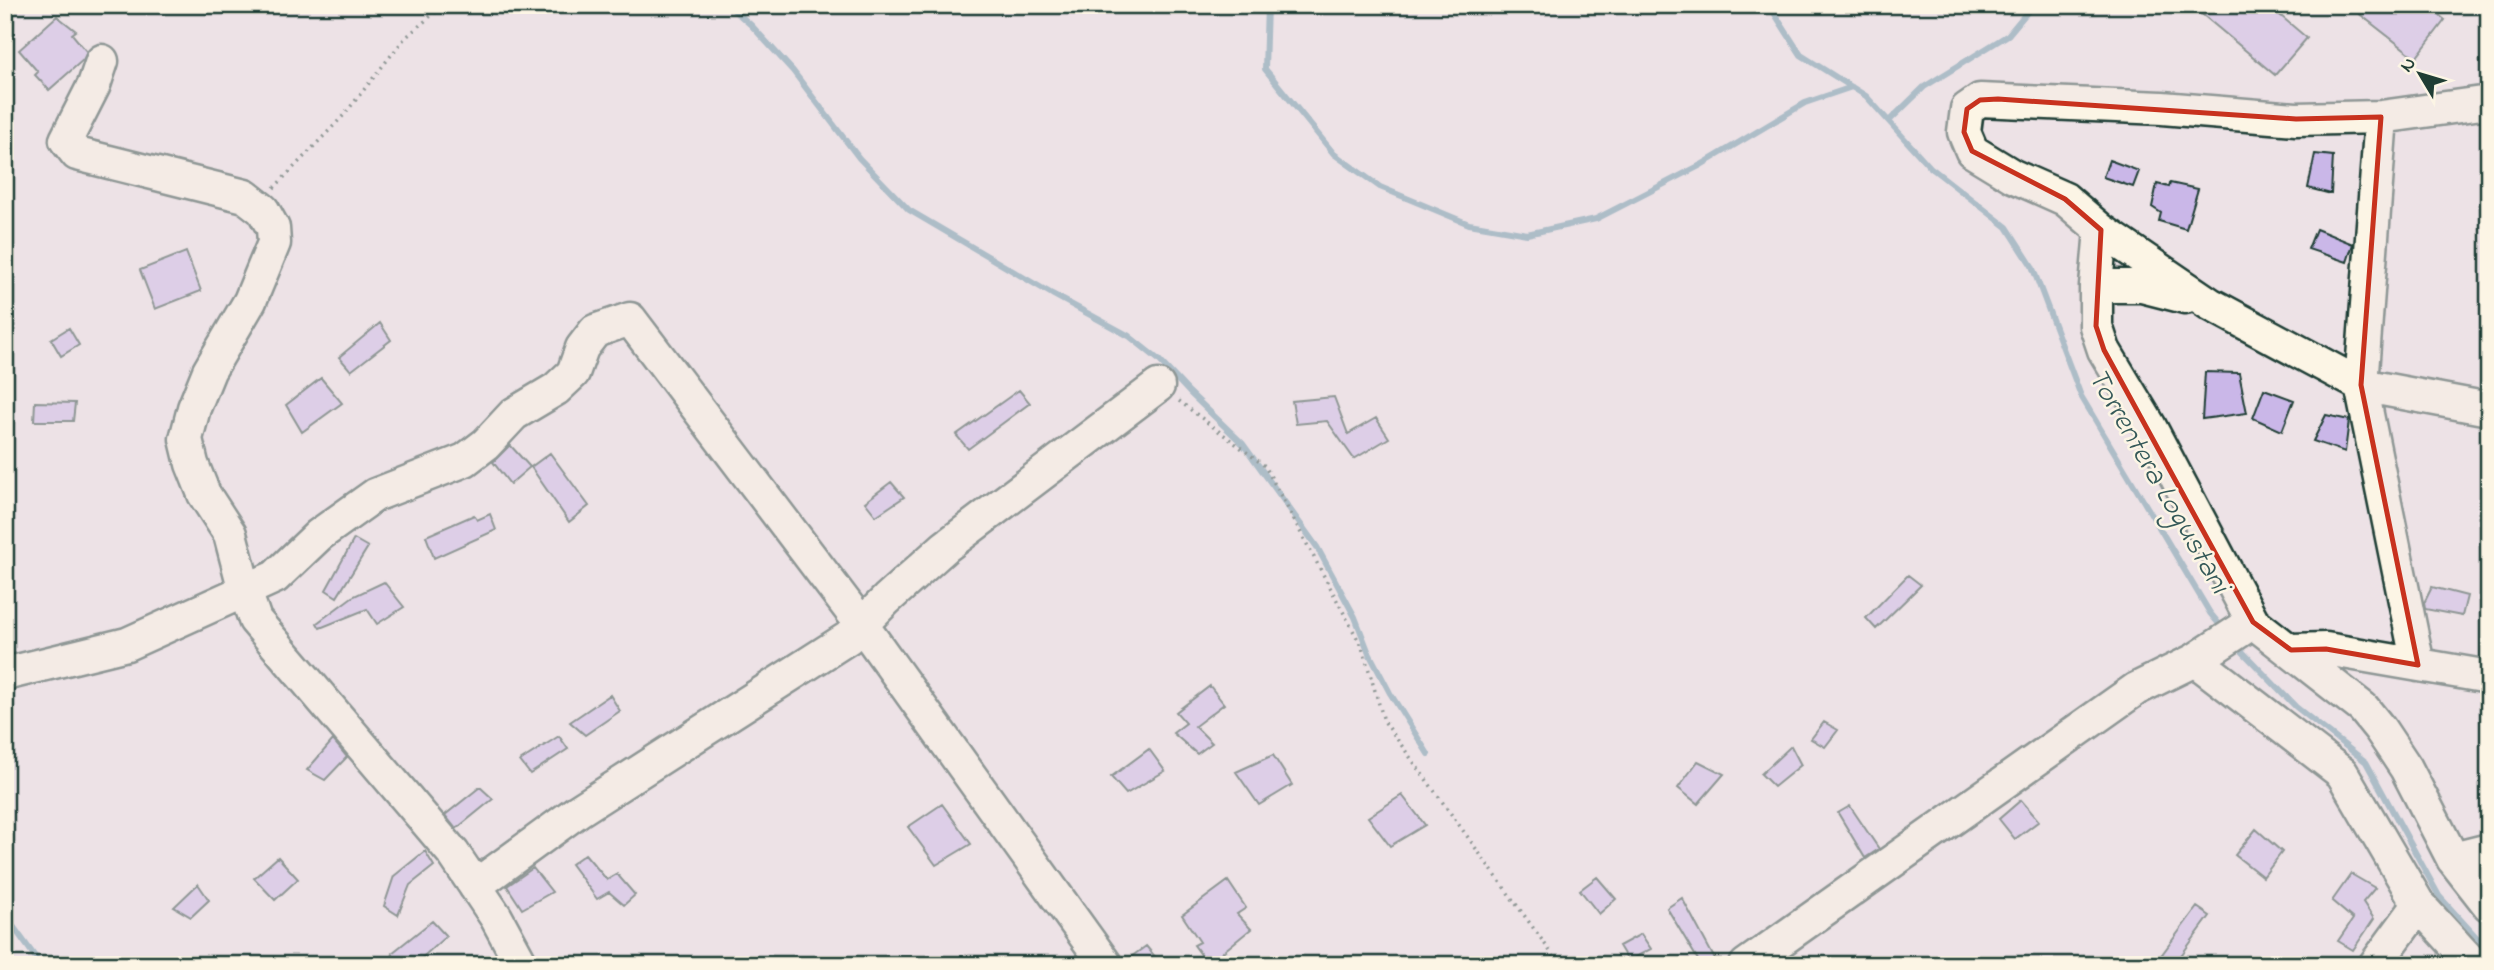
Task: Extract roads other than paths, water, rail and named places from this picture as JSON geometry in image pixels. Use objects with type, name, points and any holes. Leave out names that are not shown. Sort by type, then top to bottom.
[{"type":"street","points":[[102,61],[94,85],[66,140],[77,154],[245,196],[263,210],[273,228],[274,243],[250,301],[209,370],[194,408],[186,439],[204,494],[230,534],[255,620],[453,853],[522,965]]},
{"type":"street","points":[[2489,102],[2381,117],[2296,118],[1980,100],[1967,109],[1964,132],[1972,151],[2013,176],[2065,199],[2101,230],[2210,304],[2361,384],[2489,409]]},
{"type":"street","points":[[2381,117],[2361,384],[2418,665]]},
{"type":"street","points":[[2101,230],[2096,326],[2104,350],[2149,425],[2238,632],[2291,650],[2363,708],[2406,768],[2453,859],[2489,905]]},
{"type":"street","points":[[2096,286],[2142,286],[2210,304]]},
{"type":"street","points":[[5,674],[127,644],[275,577],[319,534],[375,495],[465,460],[486,444],[514,414],[556,388],[573,373],[582,348],[595,331],[630,319],[862,625],[1106,965]]},
{"type":"street","points":[[475,886],[578,811],[848,638],[945,547],[1158,386]]},
{"type":"street","points":[[1746,965],[2136,689],[2195,660],[2238,632]]},
{"type":"street","points":[[2291,650],[2326,649],[2489,677]]},
{"type":"street","points":[[2195,660],[2342,773],[2419,905],[2474,965]]},
{"type":"street","points":[[2453,859],[2489,850]]},
{"type":"street","points":[[2375,965],[2419,905]]},
{"type":"waterway","points":[[728,5],[751,25],[793,71],[859,158],[909,210],[1129,336],[1159,360],[1243,444],[1317,547],[1355,617],[1369,653],[1390,693],[1428,754]]},
{"type":"waterway","points":[[1267,5],[1265,69],[1334,154],[1380,187],[1469,224],[1527,234],[1596,219],[1701,165],[1805,103],[1852,87]]},
{"type":"waterway","name":"Torrentera Logustani","points":[[1769,5],[1801,55],[1866,96],[1930,167],[2007,227],[2032,266],[2081,396],[2210,613],[2224,630]]},
{"type":"waterway","points":[[1889,121],[1924,87],[2008,35],[2033,5]]},
{"type":"waterway","name":"Torrentera Logustani","points":[[2235,644],[2296,707],[2366,762],[2439,896],[2489,951]]},
{"type":"waterway","points":[[5,915],[41,965]]}]
